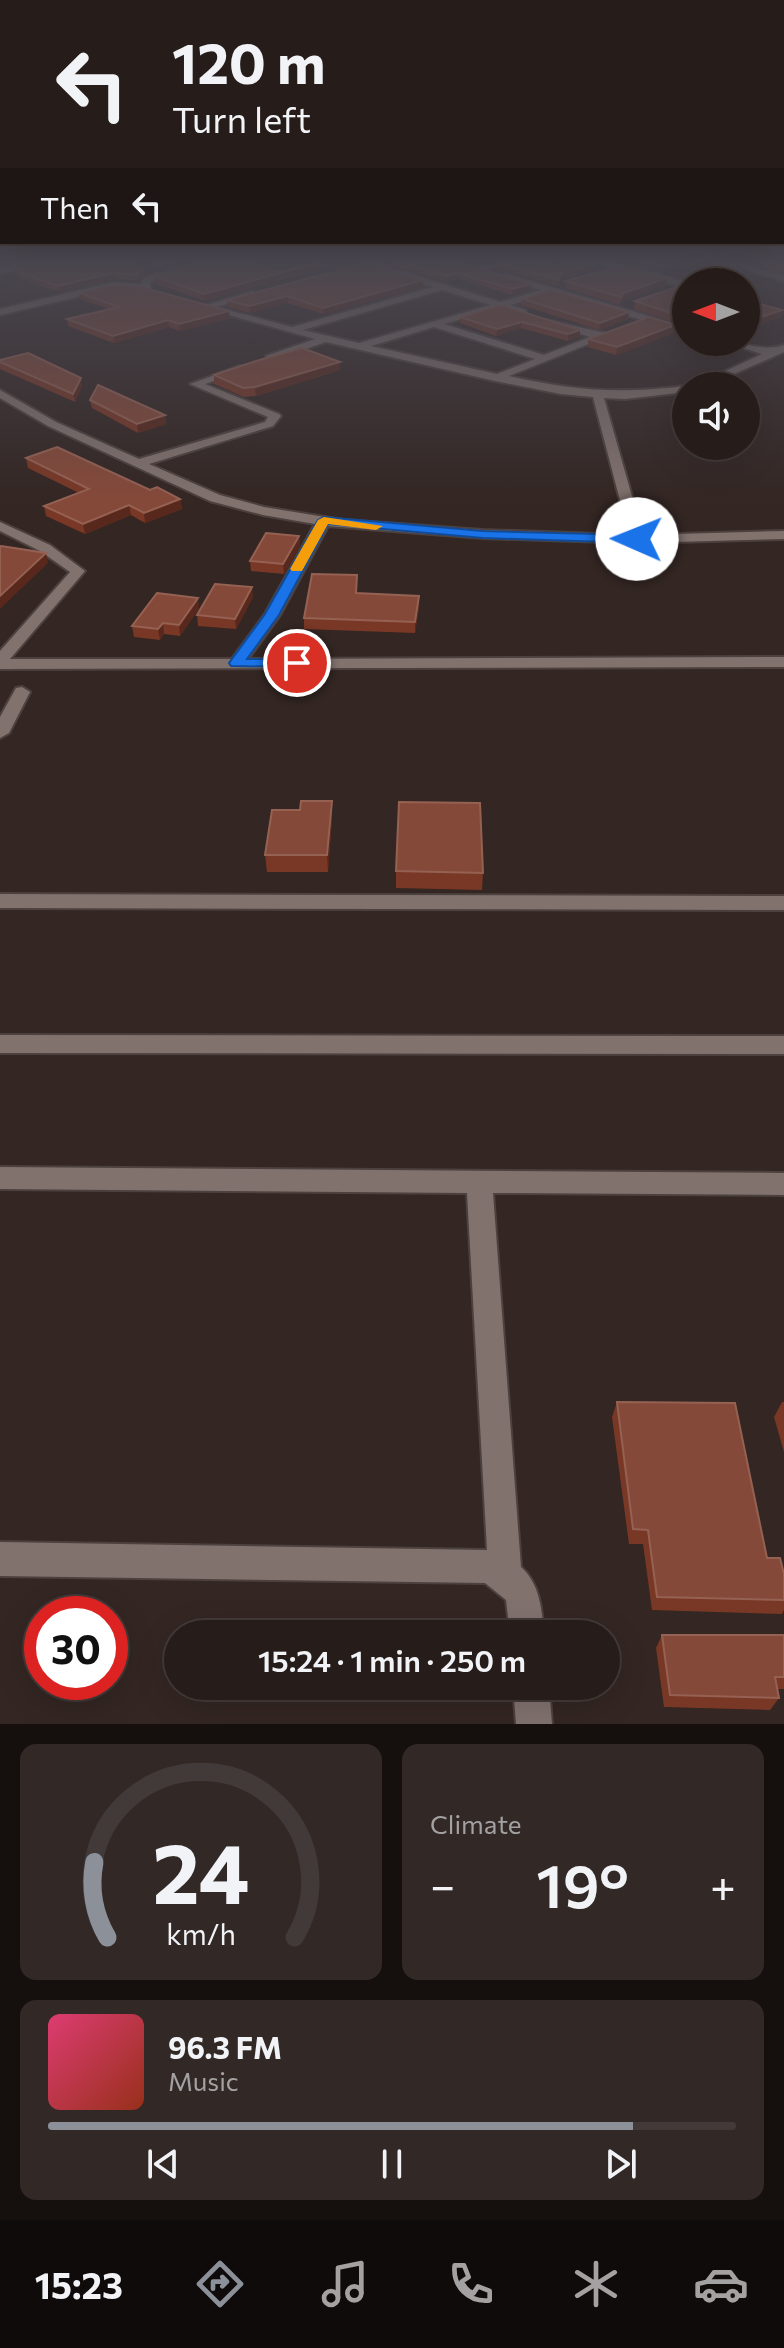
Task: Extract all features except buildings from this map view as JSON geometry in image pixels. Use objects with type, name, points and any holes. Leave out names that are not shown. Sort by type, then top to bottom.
[{"type":"street","points":[[142,462],[269,424],[275,416],[263,408],[195,384],[321,340]]},
{"type":"street","points":[[331,340],[561,391],[598,395],[649,395],[672,391]]},
{"type":"street","points":[[357,347],[379,340]]},
{"type":"street","points":[[486,340],[540,357]]},
{"type":"street","points":[[495,378],[586,340]]},
{"type":"street","points":[[728,372],[784,348]]},
{"type":"street","points":[[760,351],[769,353]]},
{"type":"street","points":[[0,393],[52,424],[226,501],[263,511],[324,520],[483,534],[637,539],[784,535]]},
{"type":"street","points":[[598,395],[637,539]]},
{"type":"street","points":[[0,409],[19,403]]},
{"type":"street","points":[[237,663],[272,615],[324,520]]},
{"type":"street","points":[[0,526],[45,548],[78,571],[0,663]]},
{"type":"street","points":[[0,663],[784,662]]},
{"type":"street","points":[[0,733],[22,692]]},
{"type":"street","points":[[0,901],[784,903]]},
{"type":"street","points":[[0,1044],[784,1045]]},
{"type":"street","points":[[0,1178],[784,1184]]},
{"type":"street","points":[[479,1181],[505,1573]]},
{"type":"street","points":[[0,1559],[486,1566],[505,1573],[518,1585],[526,1620]]},
{"type":"street","points":[[532,1700],[534,1724]]},
{"type":"slow traffic","points":[[297,569],[324,520],[376,526]]},
{"type":"route","points":[[297,663],[237,663],[257,631],[272,615],[277,600],[324,520],[483,534],[637,539]]}]
